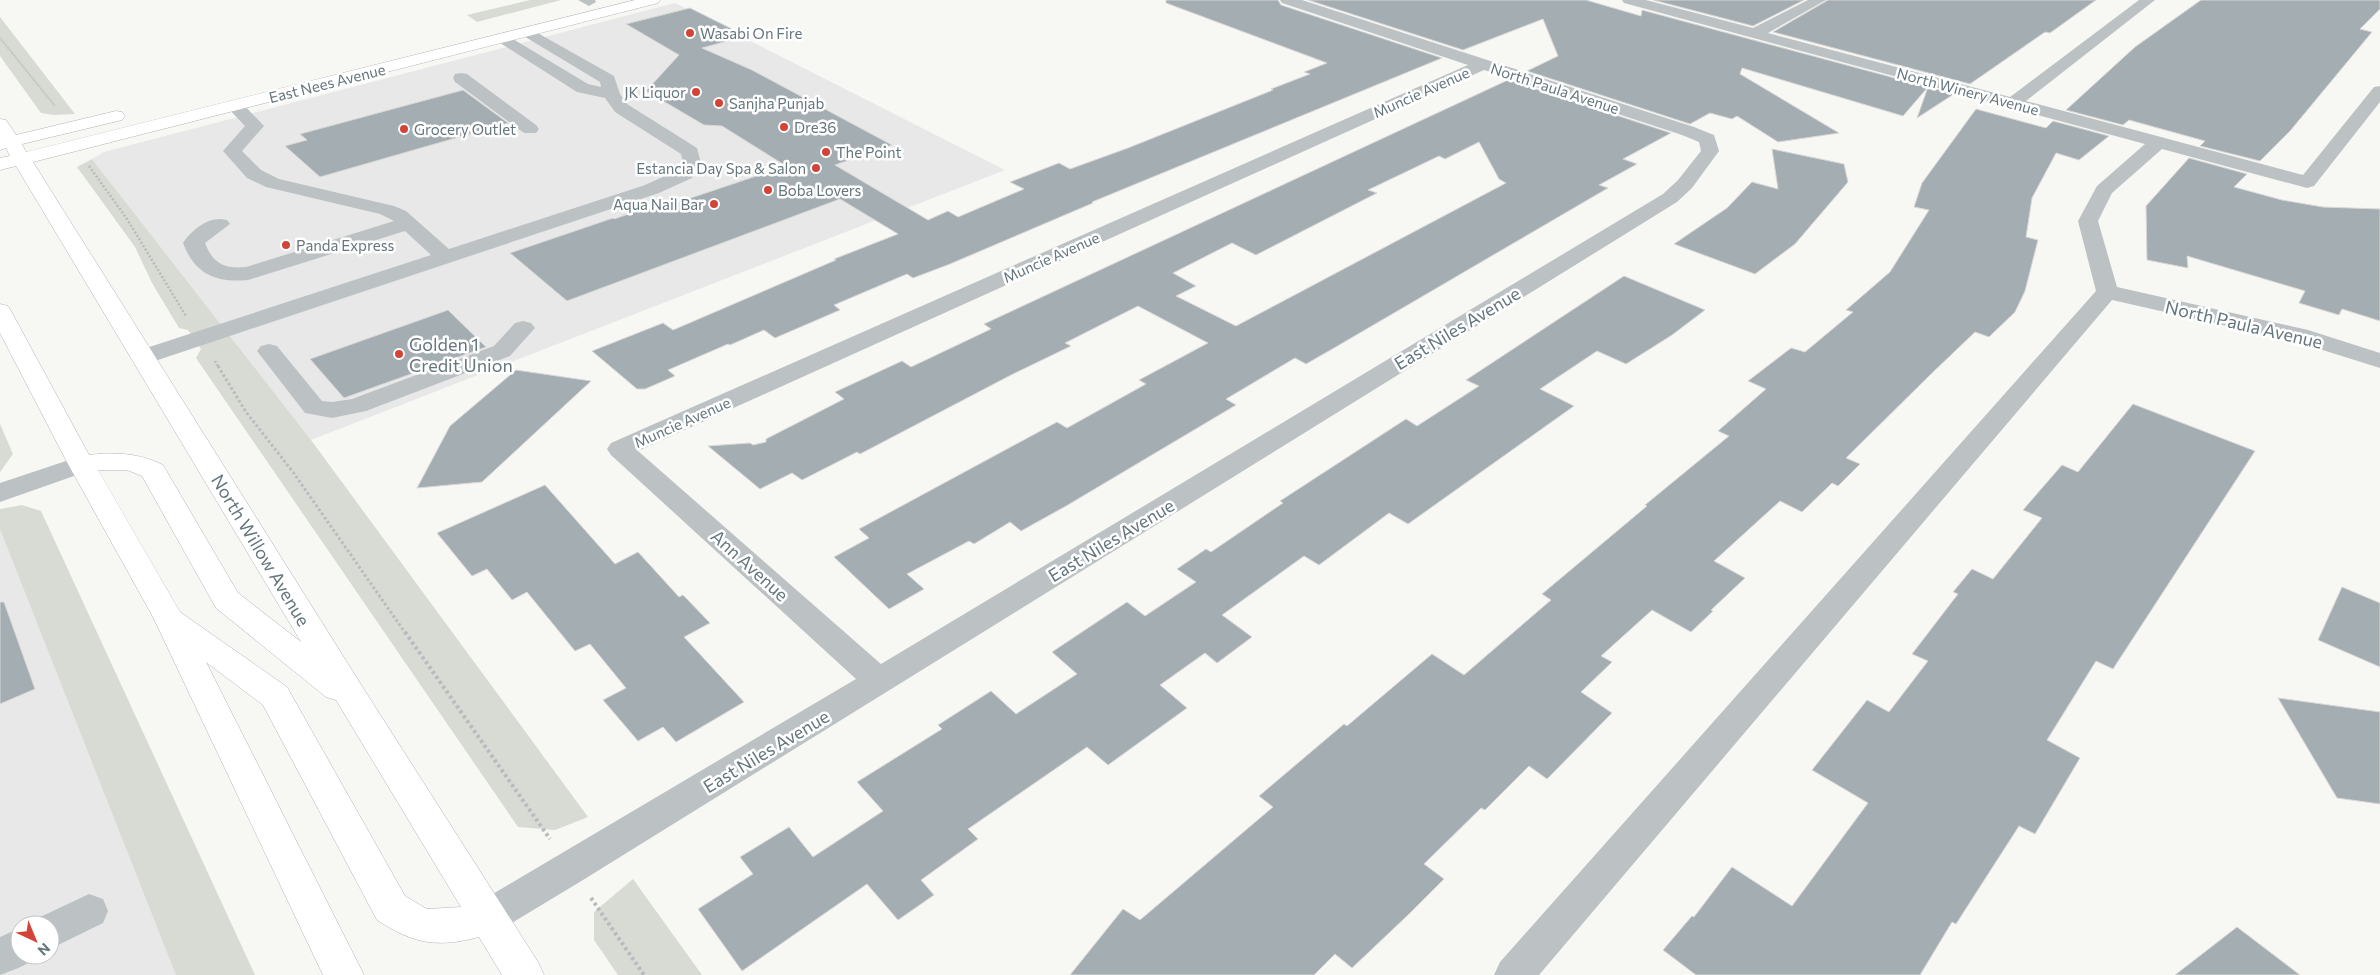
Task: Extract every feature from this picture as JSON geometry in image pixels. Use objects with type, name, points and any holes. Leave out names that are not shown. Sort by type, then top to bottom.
[{"type":"main road","name":"East Nees Avenue","points":[[7,146],[235,106],[653,0]]},
{"type":"main road","name":"East Nees Avenue","points":[[313,69],[591,1]]},
{"type":"main road","points":[[502,39],[518,28],[580,11],[591,1]]},
{"type":"main road","points":[[7,146],[129,113]]},
{"type":"main road","name":"North Willow Avenue","points":[[7,146],[143,358],[524,975]]},
{"type":"main road","points":[[0,311],[81,464],[168,617],[344,975]]},
{"type":"main road","points":[[81,464],[106,461],[129,462],[144,465],[153,471],[227,600],[353,700]]},
{"type":"main road","points":[[168,617],[275,696],[391,908],[410,922],[430,928],[448,927],[488,917]]},
{"type":"street","name":"North Paula Avenue","points":[[1287,0],[1688,130],[1708,139]]},
{"type":"street","name":"North Winery Avenue","points":[[1629,0],[2307,182],[2380,90]]},
{"type":"street","points":[[1754,34],[1819,0]]},
{"type":"street","points":[[2013,103],[2148,0]]},
{"type":"street","points":[[143,358],[652,189],[685,174],[692,163],[690,152],[621,108],[611,94],[608,80],[527,32]]},
{"type":"street","points":[[502,39],[583,88],[611,94]]},
{"type":"street","name":"Muncie Avenue","points":[[620,449],[1483,64]]},
{"type":"street","points":[[461,78],[530,129]]},
{"type":"street","points":[[235,106],[255,126],[232,151],[254,174],[273,183],[387,210],[409,223],[446,257]]},
{"type":"street","name":"East Niles Avenue","points":[[488,917],[879,682],[1670,198],[1685,184],[1710,151],[1708,139]]},
{"type":"street","points":[[1514,975],[2106,292],[2088,221],[2104,190],[2159,142]]},
{"type":"street","points":[[220,224],[198,236],[194,242],[196,249],[216,272],[224,275],[248,273],[409,223]]},
{"type":"street","name":"North Paula Avenue","points":[[2106,292],[2300,335],[2380,361]]},
{"type":"street","points":[[269,351],[314,408],[332,410],[357,406],[502,351],[523,328]]},
{"type":"street","name":"Ann Avenue","points":[[620,449],[879,682]]},
{"type":"street","points":[[0,493],[81,464]]},
{"type":"street","points":[[60,926],[89,911]]},
{"type":"path","points":[[0,38],[57,108]]},
{"type":"path","points":[[86,161],[127,219],[246,412],[293,472],[644,975]]},
{"type":"shaded area","points":[[530,0],[561,0],[477,22],[467,15]]},
{"type":"shaded area","points":[[675,3],[1005,170],[311,440],[92,159],[104,152]]},
{"type":"shaded area","points":[[0,17],[75,114],[54,115],[41,113],[0,56]]},
{"type":"shaded area","points":[[92,159],[311,440],[588,817],[555,830],[518,827],[196,358],[201,349],[188,330],[179,328],[152,283],[135,247],[77,167]]},
{"type":"shaded area","points":[[0,424],[13,454],[0,472]]},
{"type":"shaded area","points":[[22,505],[41,511],[255,975],[176,975],[0,529],[0,509]]},
{"type":"shaded area","points":[[0,528],[177,975],[0,975]]},
{"type":"shaded area","points":[[633,879],[702,975],[618,975],[594,940],[594,912]]},
{"type":"building","points":[[1166,0],[1278,0],[1281,5],[1442,58],[1092,202],[950,264],[913,278],[907,274],[834,305],[840,310],[775,338],[764,330],[730,345],[728,344],[668,370],[675,376],[645,389],[637,389],[592,351],[663,323],[673,330],[836,260],[834,259],[898,234],[840,199],[567,301],[510,253],[643,209],[658,209],[786,166],[722,126],[704,125],[646,91],[679,55],[626,24],[690,8],[746,36],[702,48],[752,70],[892,145],[835,165],[928,220],[948,211],[958,217],[1024,189],[1010,182],[1059,163],[1070,169],[1128,148],[1273,90],[1271,89],[1310,74],[1304,72],[1327,63],[1166,3]]},
{"type":"building","points":[[1308,0],[1586,0],[1641,16],[1642,10],[1928,87],[1903,116],[1742,68],[1740,74],[1839,133],[1778,142],[1737,116],[1732,119],[1710,113],[1690,124],[1527,71],[1558,56],[1543,19],[1463,50]]},
{"type":"building","points":[[1653,0],[1804,0],[1753,26]]},
{"type":"building","points":[[1828,0],[2096,0],[2050,33],[2045,32],[1970,84],[1773,32]]},
{"type":"building","points":[[2201,0],[2380,0],[2380,9],[2360,29],[2372,32],[2290,131],[2260,161],[2200,146],[2205,141],[2129,120],[2123,125],[2066,110],[2135,47]]},
{"type":"building","points":[[1508,80],[1671,133],[1623,159],[1637,164],[1599,185],[1608,188],[1306,364],[1295,358],[1226,399],[1236,405],[1066,506],[1021,531],[1010,522],[974,544],[969,541],[907,574],[924,589],[889,609],[834,557],[869,538],[859,529],[1057,422],[1067,428],[1146,384],[1139,380],[1208,343],[1138,306],[1065,343],[1071,346],[1011,375],[860,454],[857,452],[802,480],[792,473],[760,489],[708,446],[750,443],[753,445],[766,442],[766,439],[844,399],[835,392],[902,361],[911,367],[991,329],[984,324]],"holes":[[[1479,142],[1499,179],[1506,183],[1236,326],[1176,296],[1196,286],[1173,273],[1232,243],[1256,255],[1377,193],[1368,190],[1439,156],[1445,159]]]},
{"type":"building","points":[[1928,87],[1954,94],[1917,118]]},
{"type":"building","name":"Grocery Outlet","points":[[463,90],[508,123],[320,177],[285,146],[307,140],[300,134]]},
{"type":"building","points":[[1976,109],[2046,128],[2053,121],[2109,136],[2079,160],[2056,153],[2032,198],[2026,237],[2038,240],[2025,291],[2015,312],[1989,337],[1975,332],[1931,374],[1846,458],[1860,464],[1838,486],[1832,483],[1802,512],[1780,501],[1714,561],[1745,578],[1691,632],[1652,610],[1601,656],[1612,662],[1581,692],[1612,713],[1547,779],[1529,766],[1485,810],[1481,808],[1424,864],[1444,879],[1409,914],[1352,968],[1335,954],[1314,975],[1070,975],[1123,909],[1140,920],[1273,807],[1259,796],[1344,724],[1347,726],[1432,654],[1464,675],[1551,600],[1542,594],[1647,506],[1645,505],[1729,436],[1718,431],[1766,389],[1748,381],[1791,348],[1805,352],[1853,312],[1846,310],[1890,272],[1929,210],[1914,207],[1922,183]]},
{"type":"building","points":[[1772,149],[1844,164],[1848,182],[1795,244],[1755,274],[1674,244],[1727,208],[1752,182],[1778,189]]},
{"type":"building","points":[[2189,158],[2247,174],[2234,187],[2282,200],[2323,207],[2380,209],[2380,321],[2342,309],[2339,315],[2299,303],[2305,291],[2187,256],[2188,268],[2147,260],[2146,206]]},
{"type":"building","points":[[1624,276],[1705,310],[1672,335],[1626,364],[1597,351],[1540,389],[1574,406],[1408,524],[1389,513],[1319,565],[1304,556],[1222,615],[1252,637],[1217,663],[1205,653],[1160,685],[1187,708],[1108,765],[1087,747],[968,829],[978,839],[921,880],[934,895],[898,920],[867,884],[742,971],[698,909],[753,874],[740,857],[789,827],[813,857],[883,811],[857,782],[942,729],[938,725],[991,691],[1016,714],[1077,674],[1052,652],[1127,602],[1145,616],[1196,582],[1177,569],[1206,549],[1211,552],[1283,503],[1280,501],[1406,419],[1417,426],[1479,386],[1466,380]]},
{"type":"building","name":"Golden 1 Credit Union","points":[[448,310],[486,347],[344,398],[310,359]]},
{"type":"building","points":[[516,370],[591,381],[482,482],[417,488],[450,426]]},
{"type":"building","points":[[2133,404],[2255,451],[2113,669],[2096,661],[2047,740],[2080,758],[2035,834],[2019,826],[1956,924],[1952,922],[1920,975],[1696,975],[1663,950],[1692,916],[1694,917],[1732,867],[1792,906],[1868,803],[1812,770],[1867,700],[1889,712],[1928,661],[1912,654],[1958,594],[1953,592],[1972,569],[1993,579],[2042,518],[2023,510],[2062,465],[2078,472]]},
{"type":"building","points":[[545,485],[615,564],[638,552],[679,597],[683,595],[710,623],[684,637],[744,702],[676,742],[663,727],[638,741],[603,700],[626,688],[590,644],[575,651],[527,592],[512,600],[487,569],[472,576],[437,533]]},
{"type":"building","points":[[2342,587],[2380,603],[2380,667],[2318,640]]},
{"type":"building","points":[[0,602],[4,602],[35,689],[0,704]]},
{"type":"building","points":[[2278,698],[2380,712],[2380,804],[2337,798]]},
{"type":"building","points":[[2237,927],[2300,975],[2175,975]]},
{"type":"place","name":"Wasabi On Fire","points":[[690,33]]},
{"type":"place","name":"JK Liquor","points":[[696,92]]},
{"type":"place","name":"Sanjha Punjab","points":[[719,103]]},
{"type":"place","name":"Dre36","points":[[784,127]]},
{"type":"place","name":"Grocery Outlet","points":[[404,129]]},
{"type":"place","name":"The Point","points":[[826,152]]},
{"type":"place","name":"Estancia Day Spa & Salon","points":[[816,168]]},
{"type":"place","name":"Boba Lovers","points":[[768,190]]},
{"type":"place","name":"Aqua Nail Bar","points":[[714,204]]},
{"type":"place","name":"Panda Express","points":[[286,245]]},
{"type":"place","name":"Golden 1 Credit Union","points":[[399,354]]}]
